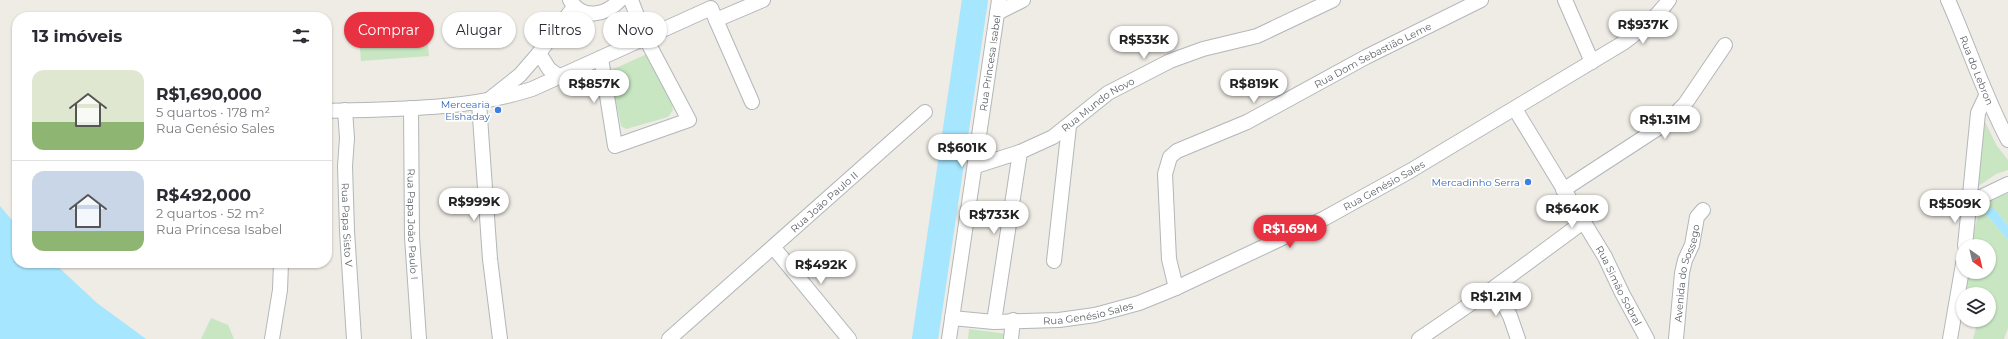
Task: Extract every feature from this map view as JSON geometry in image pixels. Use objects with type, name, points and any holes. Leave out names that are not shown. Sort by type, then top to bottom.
[{"type":"street","points":[[484,101],[520,75],[540,53],[572,3],[584,12],[596,14],[606,11],[620,0]]},
{"type":"street","points":[[630,0],[635,12]]},
{"type":"street","points":[[716,20],[763,0]]},
{"type":"street","points":[[998,6],[1024,0]]},
{"type":"street","name":"Rua Mundo Novo","points":[[976,166],[1020,152],[1053,137],[1108,94],[1170,62],[1203,49],[1257,36],[1333,0]]},
{"type":"street","name":"Rua Dom Sebastião Leme","points":[[1176,288],[1169,259],[1166,232],[1165,174],[1170,157],[1177,151],[1247,122],[1279,106],[1366,57],[1481,0]]},
{"type":"street","points":[[1565,0],[1592,62]]},
{"type":"street","name":"Rua Genésio Sales","points":[[952,318],[994,322],[1012,320],[1059,320],[1095,316],[1139,303],[1176,288],[1325,218],[1410,171],[1515,109],[1642,30],[1658,15],[1669,0]]},
{"type":"street","name":"Rua do Lebron","points":[[1948,0],[1964,35],[1986,96],[2008,140]]},
{"type":"street","name":"Rua Princesa Isabel","points":[[949,339],[976,166],[998,6]]},
{"type":"street","points":[[667,29],[711,8],[752,102]]},
{"type":"street","points":[[1563,190],[1666,123],[1685,104],[1725,46]]},
{"type":"street","points":[[332,111],[411,108],[484,101],[514,95],[560,77],[625,48]]},
{"type":"street","points":[[601,58],[615,146],[689,120],[651,48]]},
{"type":"street","points":[[540,53],[549,69],[560,77]]},
{"type":"street","points":[[1966,239],[1978,113],[1986,96]]},
{"type":"street","points":[[484,101],[490,259],[500,339]]},
{"type":"street","name":"Rua Papa João Paulo I","points":[[411,108],[412,237],[419,339]]},
{"type":"street","name":"Rua Simão Sobral","points":[[1515,109],[1563,190],[1605,256],[1622,293],[1647,339]]},
{"type":"street","name":"Rua Papa Sisto V","points":[[345,110],[347,138],[345,166],[347,223],[354,339]]},
{"type":"street","name":"Rua João Paulo II","points":[[669,339],[774,248],[925,112]]},
{"type":"street","points":[[1054,262],[1069,126]]},
{"type":"street","points":[[994,322],[1020,152]]},
{"type":"street","points":[[1970,205],[1985,194],[2008,184]]},
{"type":"street","name":"Avenida do Sossego","points":[[1676,339],[1682,273],[1685,260],[1692,245],[1697,218],[1703,210]]},
{"type":"street","points":[[1419,339],[1494,287],[1583,222]]},
{"type":"street","points":[[774,248],[849,339]]},
{"type":"street","points":[[272,339],[280,290],[281,268]]},
{"type":"street","points":[[1950,339],[1960,279]]},
{"type":"street","points":[[1494,287],[1510,316],[1518,339]]},
{"type":"street","points":[[1011,339],[1012,320]]},
{"type":"green space","points":[[360,48],[428,48],[429,56],[361,61]]},
{"type":"green space","points":[[647,54],[672,104],[673,110],[668,117],[626,129],[621,126],[609,71]]},
{"type":"green space","points":[[1985,122],[1997,146],[2008,160],[2008,170],[1996,174],[1977,187]]},
{"type":"green space","points":[[2008,193],[2008,226],[1993,207],[1985,213],[2008,240],[2008,328],[2004,339],[1973,339],[1976,327],[1996,327],[1996,287],[1966,287],[1967,279],[1996,279],[1996,239],[1973,239],[1977,219],[1980,213],[1984,207],[1997,197]]},
{"type":"green space","points":[[211,318],[228,325],[234,339],[201,339]]},
{"type":"green space","points":[[969,329],[1007,334],[1006,339],[968,339]]},
{"type":"water","points":[[0,206],[12,220],[12,268],[59,268],[97,303],[146,339],[0,339]]},
{"type":"water","points":[[1993,207],[2008,226],[2008,240],[1985,213]]},
{"type":"waterway","points":[[925,339],[975,0]]},
{"type":"place","name":"Mercearia Elshaday","points":[[498,110]]},
{"type":"place","name":"Mercadinho Serra","points":[[1528,182]]}]
